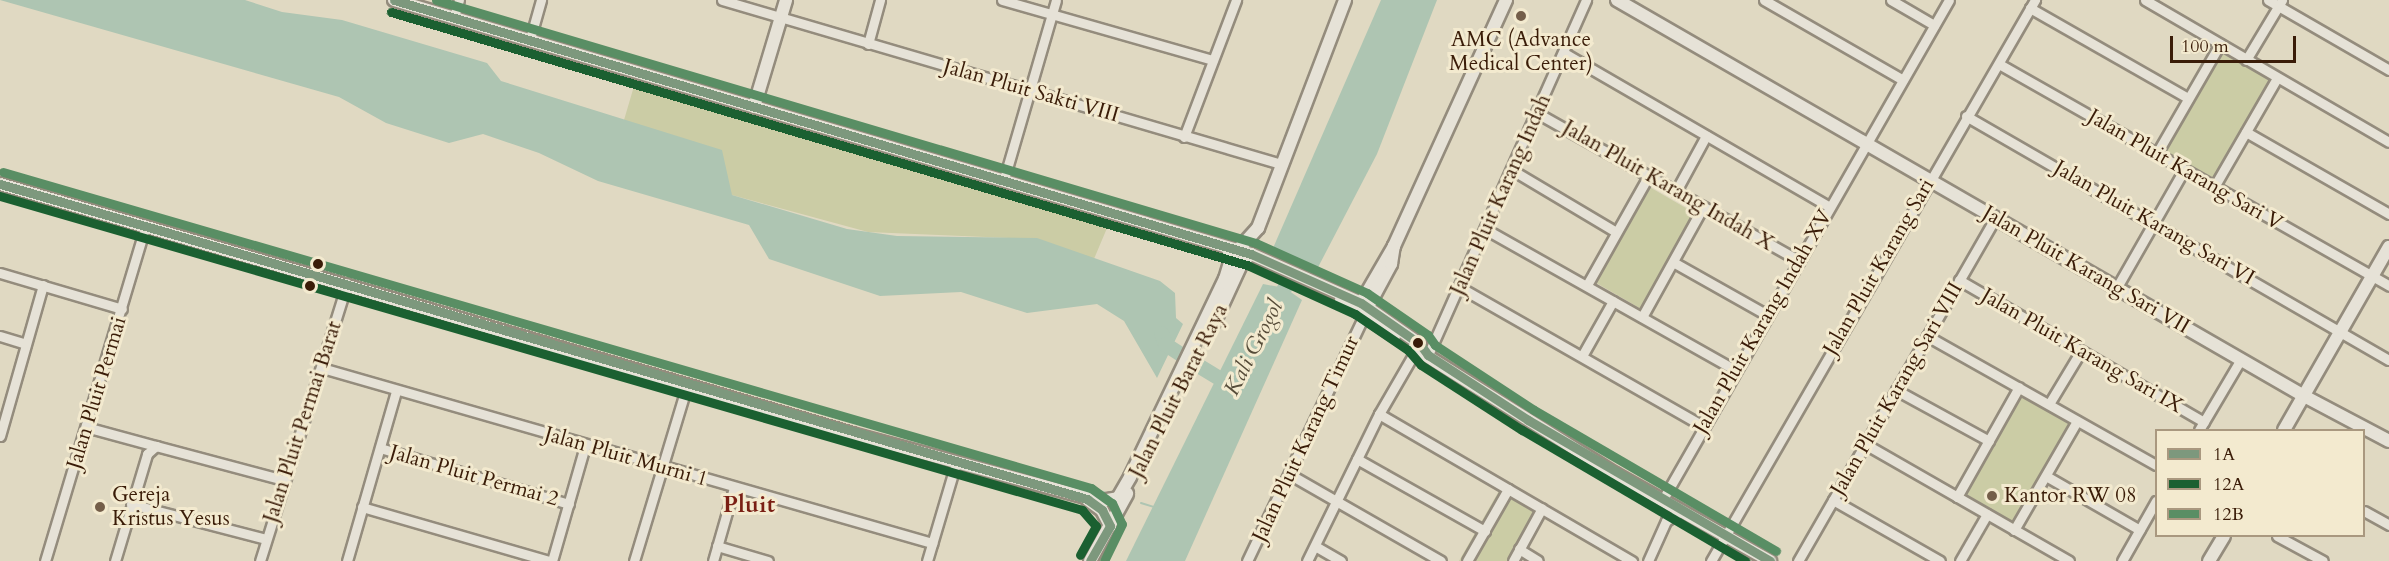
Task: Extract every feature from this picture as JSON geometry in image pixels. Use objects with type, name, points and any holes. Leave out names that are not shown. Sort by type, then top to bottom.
[{"type":"street","points":[[394,0],[1004,179],[1259,258],[1364,309],[1421,349],[1662,501],[1770,561]]},
{"type":"street","points":[[454,17],[459,0]]},
{"type":"street","points":[[530,39],[541,0]]},
{"type":"street","name":"Jalan Pluit Sakti VIII","points":[[722,0],[1281,164]]},
{"type":"street","points":[[754,107],[786,0]]},
{"type":"street","points":[[868,44],[880,0]]},
{"type":"street","points":[[1002,0],[1213,60]]},
{"type":"street","points":[[1004,179],[1056,0]]},
{"type":"street","points":[[1184,137],[1236,0]]},
{"type":"street","points":[[1259,258],[1258,228],[1346,0]]},
{"type":"street","points":[[1364,309],[1506,0]]},
{"type":"street","name":"Jalan Pluit Karang Indah","points":[[1307,561],[1379,414],[1461,288],[1586,0]]},
{"type":"street","name":"Jalan Pluit Karang Sari VII","points":[[1617,0],[1866,145],[2117,286],[2304,396],[2389,441]]},
{"type":"street","points":[[1764,0],[1903,80]]},
{"type":"street","points":[[1891,0],[1934,25]]},
{"type":"street","name":"Jalan Pluit Karang Indah XV","points":[[1662,501],[1828,206],[1866,145],[1949,0]]},
{"type":"street","points":[[2145,0],[2389,142]]},
{"type":"street","points":[[2268,0],[2280,3],[2389,70]]},
{"type":"street","points":[[2246,60],[2280,3]]},
{"type":"street","points":[[2032,4],[2188,98]]},
{"type":"street","name":"Jalan Pluit Karang Sari","points":[[1711,561],[2032,4]]},
{"type":"street","points":[[2157,153],[2220,44]]},
{"type":"street","points":[[1564,53],[1828,206]]},
{"type":"street","name":"Jalan Pluit Karang Sari V","points":[[1999,64],[2389,286]]},
{"type":"street","points":[[2214,187],[2277,78]]},
{"type":"street","name":"Jalan Pluit Karang Indah X","points":[[1537,112],[1798,260]]},
{"type":"street","name":"Jalan Pluit Karang Sari VI","points":[[1966,116],[2389,360]]},
{"type":"street","points":[[2246,132],[2389,214]]},
{"type":"street","points":[[1676,191],[1706,136]]},
{"type":"street","points":[[1512,170],[1616,232]]},
{"type":"street","points":[[2117,286],[2184,170]]},
{"type":"street","points":[[1587,285],[1649,175]]},
{"type":"street","points":[[0,184],[347,283],[956,463],[1087,499],[1102,510],[1110,526]]},
{"type":"street","points":[[1642,317],[1702,207]]},
{"type":"street","name":"Jalan Pluit Karang Sari VIII","points":[[1798,561],[1995,218]]},
{"type":"street","name":"Jalan Pluit Permai","points":[[45,561],[146,225]]},
{"type":"street","points":[[1232,249],[1258,228]]},
{"type":"street","points":[[1485,229],[1735,370]]},
{"type":"street","points":[[2285,429],[2389,247]]},
{"type":"street","name":"Jalan Pluit Barat Raya","points":[[1228,284],[1232,249]]},
{"type":"street","name":"Jalan Pluit Barat Raya","points":[[1090,561],[1110,526],[1228,284],[1242,262],[1259,258]]},
{"type":"street","points":[[1673,262],[1767,315]]},
{"type":"street","points":[[0,273],[122,309]]},
{"type":"street","name":"Jalan Pluit Karang Sari IX","points":[[1959,280],[2081,351],[2201,426]]},
{"type":"street","name":"Jalan Pluit Permai Barat","points":[[260,561],[347,283]]},
{"type":"street","points":[[0,436],[44,285]]},
{"type":"street","points":[[1461,288],[1703,426]]},
{"type":"street","points":[[1582,356],[1613,301]]},
{"type":"street","name":"Jalan Pluit Karang Timur","points":[[1247,561],[1364,309]]},
{"type":"street","name":"Jalan Pluit Barat Raya","points":[[1087,499],[1108,501],[1121,495],[1212,318]]},
{"type":"street","points":[[0,336],[26,344]]},
{"type":"street","points":[[1927,336],[2155,464]]},
{"type":"street","points":[[2049,404],[2081,351]]},
{"type":"street","points":[[2201,426],[2241,359]]},
{"type":"street","name":"Jalan Pluit Murni 1","points":[[322,368],[585,446],[932,543]]},
{"type":"street","points":[[634,561],[687,385]]},
{"type":"street","points":[[1957,497],[2019,387]]},
{"type":"street","points":[[1896,390],[1989,441]]},
{"type":"street","points":[[346,561],[396,391]]},
{"type":"street","points":[[0,398],[10,401]]},
{"type":"street","points":[[1379,414],[1632,561]]},
{"type":"street","points":[[2014,530],[2078,421]]},
{"type":"street","points":[[86,427],[284,480]]},
{"type":"street","points":[[1865,444],[2069,561]]},
{"type":"street","points":[[115,561],[147,454],[156,446]]},
{"type":"street","points":[[362,507],[551,561],[585,446]]},
{"type":"street","name":"Jalan Pluit Permai 2","points":[[380,448],[569,504]]},
{"type":"street","points":[[1357,459],[1485,531]]},
{"type":"street","points":[[927,561],[956,463]]},
{"type":"street","points":[[1289,474],[1441,561]]},
{"type":"street","points":[[2046,476],[2140,530]]},
{"type":"street","points":[[714,561],[734,488]]},
{"type":"street","points":[[1467,561],[1509,489]]},
{"type":"street","points":[[1833,500],[1940,561]]},
{"type":"street","points":[[131,504],[266,539]]},
{"type":"street","points":[[2122,561],[2155,504]]},
{"type":"street","points":[[1513,561],[1542,508]]},
{"type":"street","points":[[1648,561],[1666,521],[1681,511]]},
{"type":"street","points":[[2365,513],[2389,525]]},
{"type":"street","points":[[1960,561],[1987,514]]},
{"type":"street","points":[[2209,561],[2223,537]]},
{"type":"street","points":[[2279,537],[2323,561]]},
{"type":"street","points":[[717,546],[768,561]]},
{"type":"street","points":[[1315,546],[1341,561]]},
{"type":"street","points":[[1519,549],[1538,561]]},
{"type":"shaded area","points":[[2219,52],[2272,81],[2212,182],[2161,153]]},
{"type":"shaded area","points":[[637,76],[1110,221],[1091,266],[1009,238],[868,232],[732,195],[624,120]]},
{"type":"shaded area","points":[[1641,182],[1698,215],[1643,310],[1586,277]]},
{"type":"shaded area","points":[[2021,394],[2070,424],[2012,524],[1964,496]]},
{"type":"shaded area","points":[[1500,489],[1536,510],[1509,561],[1459,561]]},
{"type":"water","points":[[0,0],[245,0],[282,12],[342,20],[487,63],[501,81],[722,150],[732,195],[847,229],[897,236],[1037,238],[1160,281],[1175,293],[1176,318],[1183,324],[1157,378],[1124,321],[1097,304],[1027,313],[961,292],[880,296],[769,259],[749,225],[598,181],[539,153],[483,134],[449,143],[386,123],[339,97]]},
{"type":"water","points":[[1381,0],[1437,0],[1377,154],[1314,275],[1270,255]]},
{"type":"water","points":[[1263,284],[1285,288],[1302,300],[1185,561],[1126,561]]},
{"type":"waterway","points":[[0,170],[1110,494]]},
{"type":"waterway","name":"Kali Grogol","points":[[1275,306],[1298,260]]},
{"type":"waterway","points":[[1161,333],[1165,344],[1185,357]]},
{"type":"waterway","points":[[1196,364],[1234,387]]},
{"type":"waterway","points":[[1141,503],[1154,507]]},
{"type":"transit line","name":"1A","points":[[394,0],[1251,254],[1361,303],[1420,344],[1428,355],[1528,420],[1770,561]]},
{"type":"transit line","name":"12B","points":[[436,0],[1256,243],[1367,293],[1428,335],[1435,345],[1534,410],[1776,551]]},
{"type":"transit line","name":"12A","points":[[391,12],[1247,265],[1355,314],[1408,350],[1421,365],[1522,430],[1745,561]]},
{"type":"transit line","name":"12B","points":[[3,172],[1091,488],[1112,503],[1122,524],[1104,561]]},
{"type":"transit line","name":"1A","points":[[0,184],[1087,499],[1102,510],[1110,526],[1090,561]]},
{"type":"transit line","name":"12A","points":[[0,196],[1082,510],[1096,526],[1080,555]]},
{"type":"place","name":"AMC (Advance Medical Center)","points":[[1521,16]]},
{"type":"place","name":"Kantor RW 08","points":[[1992,496]]},
{"type":"place","name":"Gereja Kristus Yesus","points":[[100,507]]},
{"type":"district","name":"Pluit","points":[[749,505]]}]
